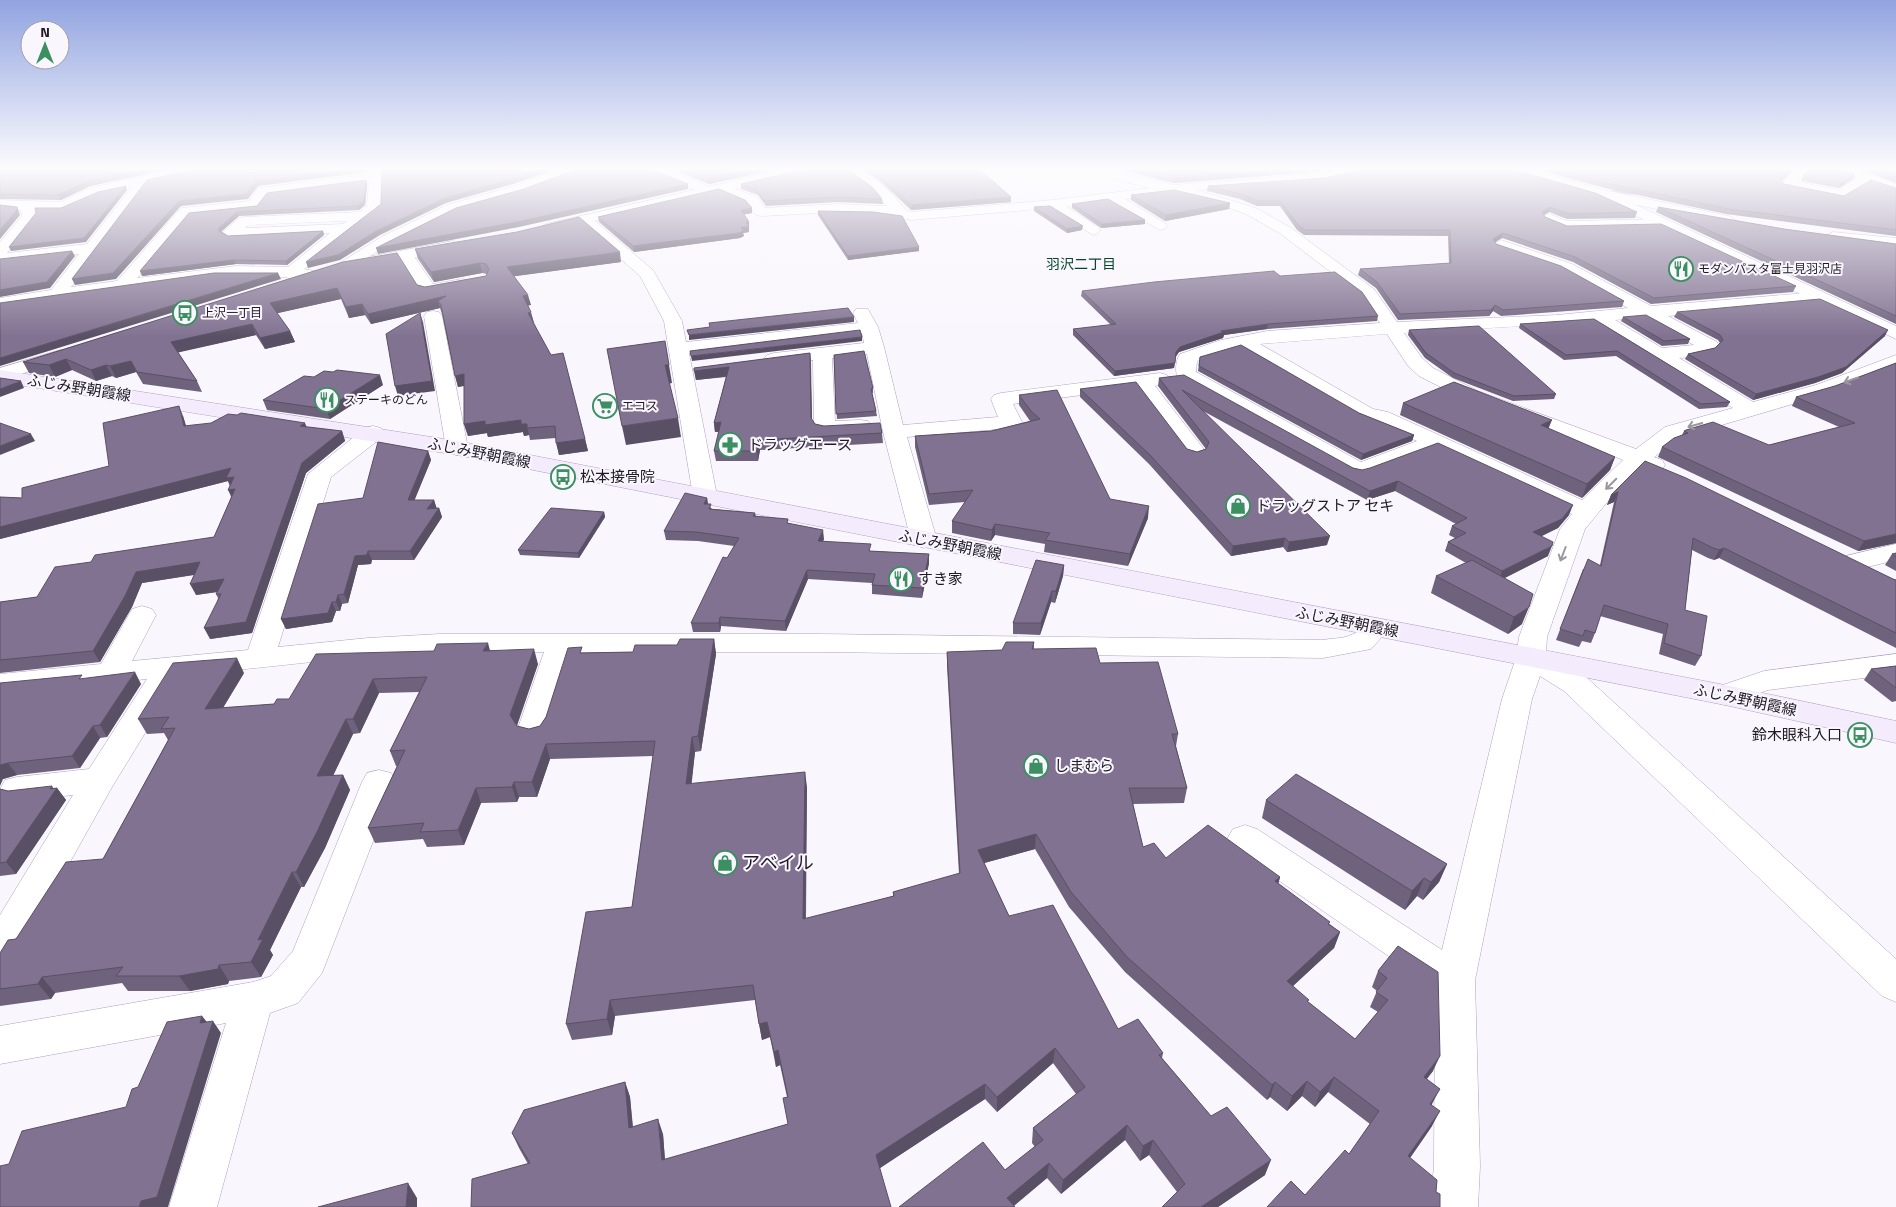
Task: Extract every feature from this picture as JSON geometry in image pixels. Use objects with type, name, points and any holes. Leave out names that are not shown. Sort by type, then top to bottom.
[{"type":"main road","name":"ふじみ野朝霞線","points":[[0,375],[373,433],[457,448],[1724,695],[1896,732]]},
{"type":"street","points":[[0,252],[23,224]]},
{"type":"street","points":[[56,295],[109,224]]},
{"type":"street","points":[[122,285],[174,224]]},
{"type":"street","points":[[240,224],[230,233],[347,228]]},
{"type":"street","points":[[293,271],[352,224]]},
{"type":"street","points":[[343,266],[417,224]]},
{"type":"street","points":[[529,232],[561,224]]},
{"type":"street","points":[[590,224],[647,273],[673,321],[678,348],[692,369],[705,496]]},
{"type":"street","points":[[1084,224],[1093,230]]},
{"type":"street","points":[[1274,224],[1286,231],[1368,293],[1415,362],[1426,372],[1445,384],[1593,439],[1672,473]]},
{"type":"street","points":[[1562,224],[1565,226],[1619,224]]},
{"type":"street","points":[[1665,224],[1896,333]]},
{"type":"street","points":[[1817,234],[1896,243]]},
{"type":"street","points":[[276,287],[343,266],[466,244]]},
{"type":"street","points":[[1502,245],[1566,267],[1710,346],[1694,351],[1660,354]]},
{"type":"street","points":[[0,259],[91,248]]},
{"type":"street","points":[[405,255],[428,290],[482,280]]},
{"type":"street","points":[[0,303],[122,285],[260,269],[293,271],[313,276]]},
{"type":"street","points":[[1186,375],[1187,358],[1242,341],[1392,328],[1597,317],[1818,297]]},
{"type":"street","points":[[433,316],[457,448]]},
{"type":"street","points":[[1597,317],[1749,410]]},
{"type":"street","points":[[678,348],[865,320],[875,347],[893,428],[924,540]]},
{"type":"street","points":[[1242,341],[1366,413],[1380,417],[1586,511]]},
{"type":"street","points":[[757,361],[875,347]]},
{"type":"street","points":[[0,375],[77,350]]},
{"type":"street","points":[[822,353],[825,428],[893,428],[1011,422],[1001,399],[1186,375],[1359,470]]},
{"type":"street","points":[[1454,1207],[1457,1166],[1455,980],[1517,699],[1531,658],[1533,637],[1573,529],[1586,511],[1638,458],[1673,432],[1823,390],[1896,361]]},
{"type":"street","points":[[1141,381],[1195,452]]},
{"type":"street","points":[[260,658],[320,474],[373,433]]},
{"type":"street","points":[[1331,480],[1436,442]]},
{"type":"street","points":[[1890,579],[1847,558],[1896,552]]},
{"type":"street","points":[[111,673],[142,615]]},
{"type":"street","points":[[0,684],[260,658],[440,643],[1323,649],[1361,643],[1376,628]]},
{"type":"street","points":[[533,732],[561,643]]},
{"type":"street","points":[[1531,658],[1575,684],[1896,984]]},
{"type":"street","points":[[1724,695],[1764,682],[1896,664]]},
{"type":"street","points":[[0,950],[99,780],[170,667]]},
{"type":"street","points":[[17,789],[99,780]]},
{"type":"street","points":[[0,1045],[253,1000],[284,990],[308,962],[380,782]]},
{"type":"street","points":[[1245,839],[1455,980]]},
{"type":"street","points":[[193,1207],[253,1000]]},
{"type":"building","points":[[27,224],[95,224],[84,238],[9,247]]},
{"type":"building","points":[[113,224],[158,224],[113,273],[72,279]]},
{"type":"building","points":[[179,224],[223,224],[219,228],[219,231],[228,236],[323,231],[286,261],[234,260],[140,271]]},
{"type":"building","points":[[355,224],[390,224],[338,255],[306,262]]},
{"type":"building","points":[[423,224],[504,224],[376,248]]},
{"type":"building","points":[[549,224],[588,224],[620,252],[507,267],[528,295],[523,296],[531,312],[528,313],[551,355],[563,353],[585,439],[556,443],[555,426],[527,428],[527,424],[521,424],[521,420],[485,425],[485,421],[464,424],[464,374],[455,376],[441,305],[438,301],[446,296],[368,314],[362,304],[346,307],[337,288],[270,303],[290,331],[260,338],[252,324],[171,342],[197,381],[137,372],[131,361],[110,366],[106,365],[91,370],[66,359],[49,365],[23,362],[343,262],[397,253],[417,285],[425,287],[486,276],[489,269],[486,264],[480,263],[431,272],[415,249],[517,232]]},
{"type":"building","points":[[607,224],[747,224],[749,227],[741,227],[743,231],[739,233],[633,246]]},
{"type":"building","points":[[827,224],[907,224],[919,247],[848,256]]},
{"type":"building","points":[[1060,224],[1083,226],[1067,229]]},
{"type":"building","points":[[1662,224],[1796,286],[1654,298],[1575,257],[1503,233],[1493,239],[1496,244],[1561,266],[1624,301],[1503,310],[1495,305],[1491,310],[1400,314],[1377,282],[1360,269],[1451,263],[1450,230],[1305,230],[1298,225]]},
{"type":"building","points":[[1696,224],[1757,224],[1896,244],[1896,316]]},
{"type":"building","points":[[1851,224],[1896,224],[1896,230]]},
{"type":"building","points":[[72,251],[47,282],[0,290],[0,259]]},
{"type":"building","points":[[1274,271],[1280,276],[1335,272],[1362,292],[1378,316],[1268,324],[1221,331],[1224,332],[1180,347],[1176,352],[1175,363],[1115,371],[1073,329],[1116,324],[1082,291]]},
{"type":"building","points":[[214,273],[278,273],[0,358],[0,303]]},
{"type":"building","points":[[1820,299],[1888,330],[1846,367],[1818,377],[1756,394],[1688,354],[1715,348],[1723,340],[1720,335],[1677,312]]},
{"type":"building","points":[[848,308],[854,317],[689,335],[687,330],[710,327],[709,323]]},
{"type":"building","points":[[420,313],[432,381],[395,386],[386,334]]},
{"type":"building","points":[[1646,315],[1690,339],[1664,341],[1623,317]]},
{"type":"building","points":[[1594,319],[1730,402],[1701,404],[1617,351],[1566,355],[1520,324]]},
{"type":"building","points":[[1479,326],[1556,394],[1514,396],[1454,373],[1426,353],[1409,330]]},
{"type":"building","points":[[860,330],[862,337],[691,356],[690,351]]},
{"type":"building","points":[[665,341],[669,365],[665,365],[678,418],[622,426],[607,349]]},
{"type":"building","points":[[1241,345],[1359,413],[1414,435],[1363,454],[1199,366],[1200,357]]},
{"type":"building","points":[[864,351],[873,388],[871,389],[876,411],[836,414],[834,355]]},
{"type":"building","points":[[810,353],[811,418],[815,424],[824,426],[880,423],[882,433],[759,440],[757,451],[714,451],[721,422],[714,423],[729,367],[694,371],[694,368]]},
{"type":"building","points":[[1896,363],[1896,534],[1864,541],[1662,447],[1674,438],[1688,433],[1684,431],[1686,430],[1713,422],[1769,445],[1855,423],[1796,397],[1835,386]]},
{"type":"building","points":[[337,370],[380,375],[326,409],[263,400],[304,376],[314,377],[324,371],[333,372]]},
{"type":"building","points":[[1184,375],[1353,468],[1362,470],[1370,468],[1438,443],[1573,505],[1562,519],[1533,532],[1553,542],[1552,546],[1502,571],[1448,542],[1466,533],[1452,526],[1467,518],[1398,481],[1370,491],[1182,390],[1330,536],[1289,542],[1285,538],[1233,546],[1150,455],[1080,389],[1136,382],[1187,449],[1197,452],[1206,449],[1209,442],[1159,378]]},
{"type":"building","points":[[0,378],[21,381],[0,389]]},
{"type":"building","points":[[1454,382],[1552,420],[1541,425],[1615,457],[1587,484],[1403,403]]},
{"type":"building","points":[[1057,390],[1110,499],[1149,506],[1130,554],[1045,540],[1050,533],[995,524],[992,530],[952,521],[973,490],[929,494],[915,436],[991,431],[1040,419],[1031,411],[1019,395]]},
{"type":"building","points":[[179,406],[184,426],[211,423],[228,414],[237,415],[241,413],[305,423],[300,426],[342,431],[302,463],[246,622],[204,628],[221,594],[216,594],[224,579],[190,584],[200,562],[136,572],[125,596],[93,651],[0,660],[0,602],[37,597],[55,567],[91,562],[95,555],[214,537],[235,489],[228,490],[234,477],[226,478],[231,468],[0,527],[0,497],[22,498],[22,488],[109,466],[103,423]]},
{"type":"building","points":[[0,423],[31,434],[0,446]]},
{"type":"building","points":[[378,442],[428,451],[408,500],[434,500],[427,509],[439,508],[410,551],[368,551],[367,555],[355,556],[344,594],[338,595],[336,602],[332,602],[328,613],[281,619],[318,504],[363,498]]},
{"type":"building","points":[[1645,461],[1686,478],[1896,580],[1896,633],[1724,548],[1719,550],[1693,538],[1685,610],[1707,616],[1701,656],[1664,643],[1668,624],[1604,605],[1595,633],[1585,630],[1583,636],[1560,629],[1588,559],[1601,566],[1618,492],[1611,495]]},
{"type":"building","points":[[685,493],[707,498],[704,504],[711,504],[709,509],[755,513],[753,516],[788,519],[787,523],[823,530],[818,541],[871,544],[869,551],[929,554],[922,588],[872,585],[875,574],[807,570],[785,621],[720,617],[719,623],[691,623],[723,557],[727,558],[739,538],[696,532],[664,531]]},
{"type":"building","points":[[551,508],[604,512],[578,553],[518,550]]},
{"type":"building","points":[[1036,560],[1064,565],[1056,591],[1052,591],[1041,623],[1013,623]]},
{"type":"building","points":[[1472,560],[1533,594],[1529,607],[1514,617],[1436,576]]},
{"type":"building","points":[[680,639],[714,639],[698,736],[692,737],[686,784],[805,772],[803,919],[894,896],[893,892],[960,873],[947,652],[1002,650],[1006,642],[1034,642],[1032,649],[1096,648],[1100,663],[1158,662],[1178,734],[1172,734],[1187,788],[1129,788],[1143,847],[1154,843],[1166,858],[1208,825],[1280,877],[1275,881],[1330,922],[1328,924],[1340,932],[1287,981],[1309,1000],[1307,1001],[1355,1039],[1388,1000],[1376,992],[1387,978],[1378,971],[1398,946],[1438,972],[1440,1056],[1424,1077],[1440,1089],[1430,1104],[1440,1111],[1408,1156],[1437,1180],[1436,1192],[1440,1194],[1440,1207],[1267,1207],[1291,1181],[1305,1195],[1345,1150],[1349,1154],[1379,1111],[1334,1077],[1320,1092],[1307,1081],[1292,1096],[1275,1082],[1272,1085],[1127,957],[1071,892],[1036,834],[978,850],[1009,916],[1053,905],[1118,1029],[1138,1019],[1163,1053],[1159,1055],[1211,1116],[1227,1107],[1271,1160],[1201,1207],[1162,1207],[1185,1184],[1153,1140],[1143,1146],[1127,1125],[1063,1180],[1049,1163],[1007,1198],[1015,1207],[899,1207],[983,1142],[1005,1170],[1043,1140],[1033,1128],[1085,1087],[1055,1048],[997,1097],[985,1084],[876,1155],[891,1207],[471,1207],[472,1179],[530,1163],[512,1133],[524,1110],[625,1082],[629,1128],[658,1119],[662,1160],[788,1124],[783,1098],[788,1097],[778,1050],[774,1052],[767,1022],[759,1024],[753,985],[610,1000],[607,1019],[566,1024],[586,912],[632,907],[655,741],[546,744],[532,782],[514,782],[512,787],[476,788],[458,830],[420,832],[424,823],[368,828],[405,750],[390,751],[427,677],[373,679],[353,719],[346,719],[317,776],[343,775],[317,832],[296,872],[292,872],[258,940],[263,939],[251,962],[219,965],[218,969],[179,976],[116,976],[123,967],[42,977],[38,984],[0,989],[0,953],[8,940],[16,939],[66,862],[103,859],[175,728],[161,729],[169,717],[138,719],[173,663],[237,658],[205,709],[274,704],[277,699],[289,699],[316,654],[434,651],[437,644],[488,643],[483,651],[534,649],[510,715],[517,726],[529,729],[540,726],[546,717],[568,648],[582,647],[580,653],[633,652],[635,645],[677,645]]},
{"type":"building","points":[[1896,666],[1896,688],[1871,669]]},
{"type":"building","points":[[135,672],[100,725],[93,726],[72,756],[0,765],[0,683],[82,675],[79,679]]},
{"type":"building","points":[[1296,774],[1447,864],[1431,882],[1424,878],[1412,891],[1266,800]]},
{"type":"building","points":[[52,786],[50,789],[57,788],[6,862],[0,863],[0,789],[8,791]]},
{"type":"building","points":[[202,1016],[200,1023],[213,1021],[157,1197],[141,1201],[139,1207],[0,1207],[0,1166],[9,1164],[22,1131],[126,1107],[132,1089],[138,1087],[167,1022]]},
{"type":"building","points":[[408,1183],[406,1207],[318,1207]]},
{"type":"place","name":"モダンパスタ富士見羽沢店","points":[[1681,269]]},
{"type":"place","name":"上沢一丁目","points":[[185,313]]},
{"type":"place","name":"ステーキのどん","points":[[327,400]]},
{"type":"place","name":"エコス","points":[[605,406]]},
{"type":"place","name":"ドラッグエース","points":[[730,445]]},
{"type":"place","name":"松本接骨院","points":[[563,477]]},
{"type":"place","name":"ドラッグストア セキ","points":[[1238,506]]},
{"type":"place","name":"すき家","points":[[901,579]]},
{"type":"place","name":"鈴木眼科入口","points":[[1860,735]]},
{"type":"place","name":"しまむら","points":[[1036,766]]},
{"type":"place","name":"アベイル","points":[[725,863]]},
{"type":"district","name":"羽沢二丁目","points":[[1081,264]]}]
